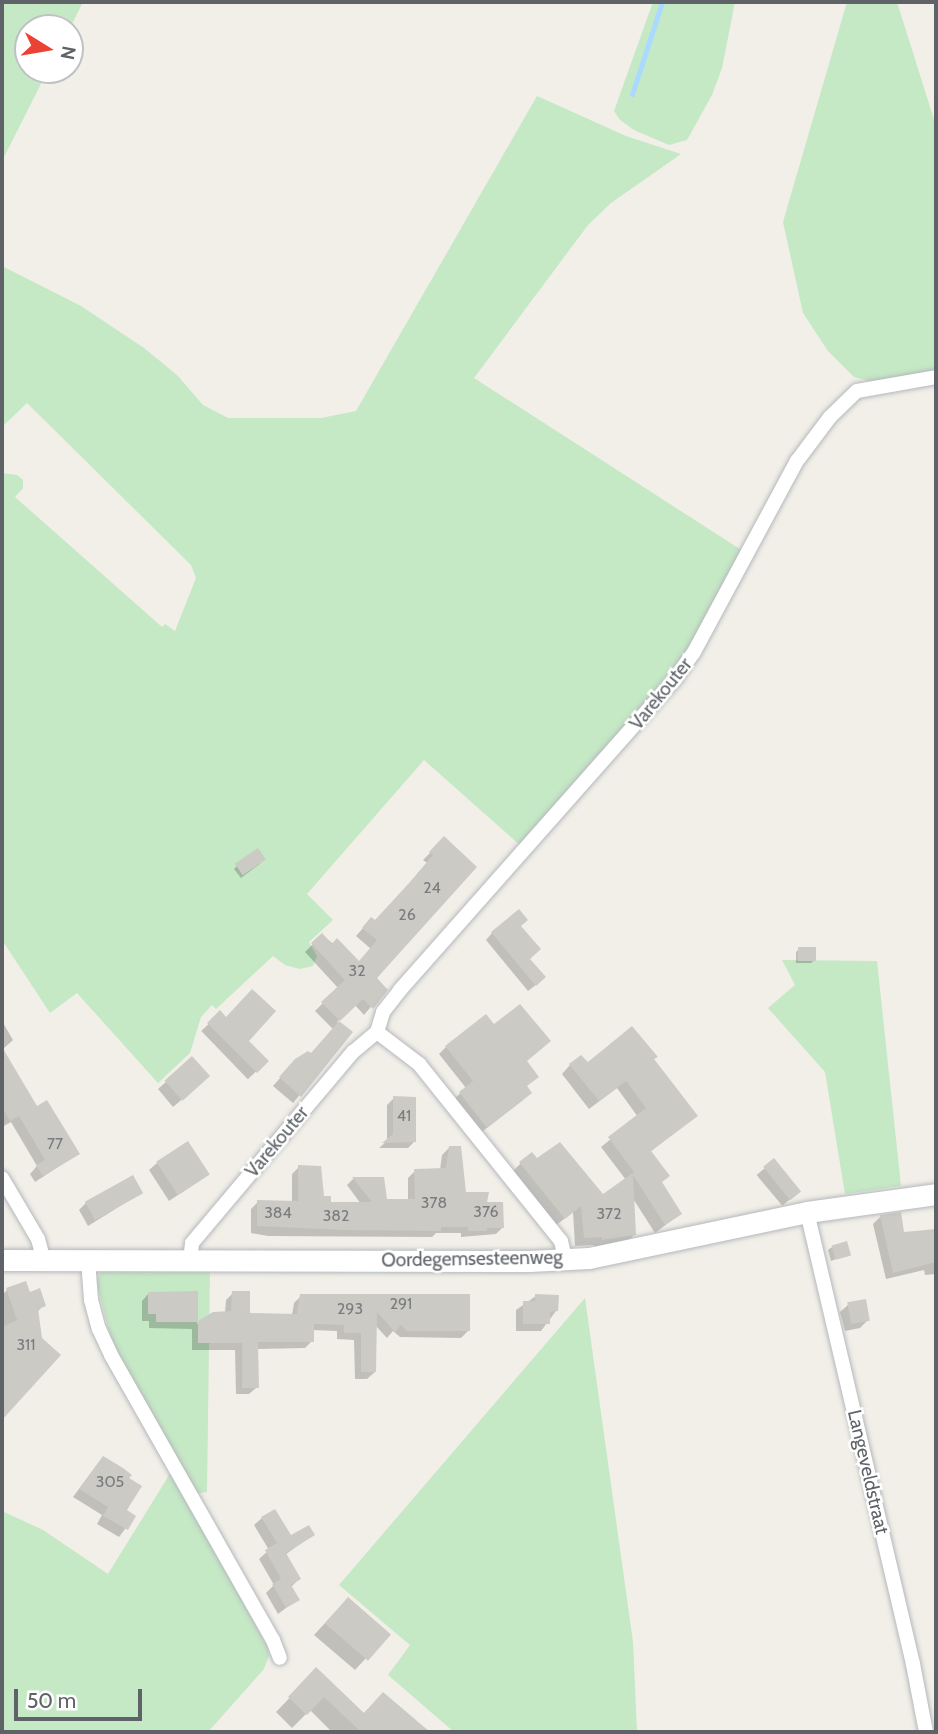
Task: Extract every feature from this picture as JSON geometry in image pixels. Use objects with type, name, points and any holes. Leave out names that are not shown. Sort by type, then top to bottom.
[{"type":"street","name":"Varekouter","points":[[190,1260],[192,1242],[353,1052],[377,1032],[383,1012],[400,990],[675,679],[694,652],[797,461],[830,417],[857,391],[936,377]]},
{"type":"street","points":[[377,1032],[419,1064],[561,1241],[565,1259]]},
{"type":"street","points":[[2,1178],[38,1239],[43,1258]]},
{"type":"street","name":"Oordegemsesteenweg","points":[[2,1260],[565,1259],[647,1247],[807,1213],[936,1194]]},
{"type":"street","name":"Langeveldstraat","points":[[807,1213],[913,1664],[926,1732]]},
{"type":"street","points":[[88,1259],[92,1300],[99,1329],[111,1355],[273,1640],[280,1658]]},
{"type":"green space","points":[[2,2],[83,2],[77,14],[14,14],[14,84],[41,84],[2,161]]},
{"type":"green space","points":[[653,2],[735,2],[722,68],[712,95],[687,140],[669,145],[634,130],[620,120],[614,111]]},
{"type":"green space","points":[[847,2],[897,2],[936,126],[936,371],[870,381],[854,377],[828,351],[803,313],[783,222]]},
{"type":"green space","points":[[537,96],[626,136],[681,154],[611,203],[588,225],[474,378],[743,551],[678,666],[522,847],[424,760],[307,894],[333,920],[309,942],[317,956],[313,966],[300,969],[285,965],[273,956],[216,1009],[212,1005],[201,1017],[190,1053],[158,1083],[77,993],[50,1013],[2,940],[2,473],[17,475],[23,480],[23,488],[15,497],[162,627],[165,624],[175,631],[196,578],[191,565],[27,403],[2,427],[2,266],[81,306],[144,348],[177,375],[203,405],[228,418],[321,418],[356,411]]},
{"type":"green space","points":[[782,960],[877,961],[901,1186],[845,1194],[825,1072],[768,1008],[795,985]]},
{"type":"green space","points":[[210,1268],[207,1492],[193,1494],[129,1379],[111,1339],[96,1281],[102,1270]]},
{"type":"green space","points":[[585,1298],[633,1642],[637,1732],[454,1732],[388,1675],[410,1645],[339,1585]]},
{"type":"green space","points":[[171,1472],[268,1648],[269,1656],[264,1669],[208,1732],[2,1732],[2,1511],[43,1530],[108,1574]]},
{"type":"building","points":[[444,836],[477,867],[377,978],[388,990],[373,1009],[363,999],[340,1021],[321,1002],[345,980],[311,943],[322,933],[332,944],[337,938],[359,961],[377,940],[362,928],[371,917],[375,920],[410,882],[433,855],[429,852]]},
{"type":"building","points":[[258,848],[266,860],[243,875],[235,864]]},
{"type":"building","points":[[519,909],[528,920],[521,926],[541,949],[530,959],[546,977],[536,986],[491,932]]},
{"type":"building","points":[[798,947],[816,947],[816,961],[798,961]]},
{"type":"building","points":[[252,989],[276,1011],[249,1041],[269,1061],[257,1073],[207,1023],[220,1010],[226,1017]]},
{"type":"building","points":[[520,1004],[551,1041],[527,1061],[539,1077],[527,1086],[532,1093],[487,1128],[459,1092],[473,1081],[445,1046],[486,1014],[494,1024]]},
{"type":"building","points":[[339,1021],[353,1032],[301,1097],[279,1077],[295,1059],[308,1051],[311,1053]]},
{"type":"building","points":[[632,1026],[658,1057],[654,1059],[698,1116],[651,1151],[670,1176],[662,1182],[682,1214],[665,1225],[633,1175],[636,1235],[602,1240],[602,1237],[584,1238],[581,1206],[565,1219],[519,1162],[532,1152],[537,1158],[560,1142],[603,1194],[634,1172],[608,1137],[646,1108],[626,1081],[599,1101],[569,1064],[581,1055],[588,1062]]},
{"type":"building","points":[[2,1047],[37,1106],[47,1100],[80,1154],[43,1176],[36,1165],[45,1160],[19,1116],[10,1121],[2,1107]]},
{"type":"building","points":[[192,1056],[210,1076],[183,1101],[165,1081]]},
{"type":"building","points":[[393,1096],[416,1097],[416,1142],[382,1143],[393,1134]]},
{"type":"building","points":[[188,1141],[210,1175],[178,1195],[156,1162]]},
{"type":"building","points":[[449,1146],[461,1146],[466,1192],[489,1192],[487,1202],[503,1202],[504,1228],[468,1231],[468,1227],[441,1227],[441,1231],[257,1226],[257,1200],[298,1201],[298,1165],[321,1166],[324,1196],[331,1196],[331,1202],[372,1202],[352,1177],[384,1177],[387,1199],[415,1199],[414,1169],[446,1168]]},
{"type":"building","points":[[774,1158],[801,1191],[790,1200],[763,1167]]},
{"type":"building","points":[[133,1175],[143,1193],[95,1220],[85,1202]]},
{"type":"building","points":[[901,1212],[904,1232],[936,1229],[936,1262],[893,1273],[880,1215]]},
{"type":"building","points":[[847,1241],[851,1255],[836,1260],[832,1245]]},
{"type":"building","points":[[26,1281],[30,1292],[40,1288],[46,1306],[38,1309],[42,1338],[61,1355],[2,1420],[2,1327],[17,1320],[6,1288]]},
{"type":"building","points":[[198,1291],[198,1321],[213,1312],[231,1311],[232,1291],[250,1291],[250,1313],[297,1314],[300,1294],[470,1294],[470,1331],[407,1331],[401,1325],[395,1332],[377,1312],[376,1372],[361,1372],[361,1333],[344,1333],[344,1325],[314,1324],[314,1342],[258,1342],[259,1388],[242,1388],[242,1343],[198,1343],[198,1322],[156,1322],[156,1314],[148,1314],[148,1292]]},
{"type":"building","points":[[535,1294],[559,1295],[558,1311],[550,1312],[550,1324],[523,1324],[523,1301],[535,1301]]},
{"type":"building","points":[[866,1299],[870,1321],[851,1324],[847,1302]]},
{"type":"building","points":[[103,1456],[123,1468],[132,1475],[129,1478],[142,1486],[127,1510],[136,1516],[128,1530],[103,1516],[108,1507],[79,1489]]},
{"type":"building","points":[[275,1509],[291,1535],[309,1525],[315,1535],[286,1553],[301,1579],[291,1585],[300,1600],[286,1608],[272,1584],[281,1579],[265,1550],[277,1543],[261,1517]]},
{"type":"building","points":[[348,1597],[391,1634],[368,1661],[325,1623]]},
{"type":"building","points":[[316,1667],[364,1713],[383,1692],[430,1732],[361,1732],[324,1697],[307,1715],[288,1697]]},
{"type":"waterway","points":[[632,94],[662,2]]}]
